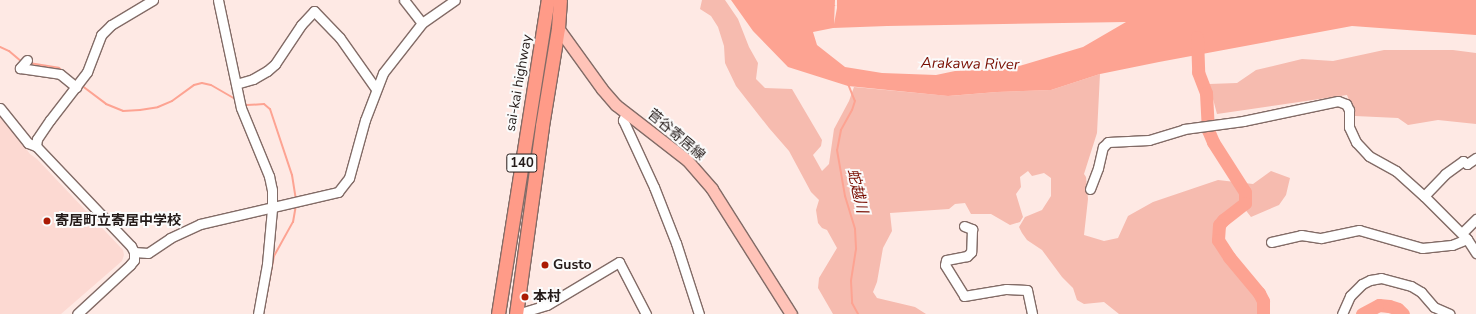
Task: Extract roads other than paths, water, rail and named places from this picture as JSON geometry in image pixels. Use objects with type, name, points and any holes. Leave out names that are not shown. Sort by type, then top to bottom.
[{"type":"highway","points":[[538,0],[548,7],[558,28]]},
{"type":"highway","name":"sai-kai highway","points":[[517,314],[542,126],[558,28],[560,0]]},
{"type":"highway","name":"sai-kai highway","points":[[498,314],[548,7]]},
{"type":"highway","points":[[528,124],[542,126]]},
{"type":"main road","name":"菅谷寄居線","points":[[558,28],[616,106],[686,160],[712,189],[791,314]]},
{"type":"street","points":[[36,146],[37,139],[50,120],[87,72],[101,35],[111,25],[153,0]]},
{"type":"street","points":[[218,0],[243,112],[269,176],[272,209],[266,264],[258,314]]},
{"type":"street","points":[[404,0],[422,23]]},
{"type":"street","points":[[134,252],[148,253],[170,238],[200,224],[272,209],[338,192],[349,178],[365,120],[383,73],[422,23],[455,0]]},
{"type":"street","points":[[236,84],[253,79],[275,64],[301,25],[314,11],[340,38],[376,89]]},
{"type":"street","points":[[27,60],[20,68],[60,74],[76,87]]},
{"type":"street","points":[[1090,189],[1098,168],[1103,147],[1108,142],[1149,140],[1184,129],[1214,125],[1338,101],[1346,104],[1349,110],[1349,127],[1356,142],[1369,156],[1396,171],[1424,196],[1465,236],[1476,253]]},
{"type":"street","points":[[0,108],[28,143],[36,146],[131,246],[134,252],[134,260],[130,265],[77,314]]},
{"type":"street","points":[[626,113],[623,120],[662,208],[699,314]]},
{"type":"street","points":[[1424,196],[1445,174],[1463,161],[1467,164],[1476,158]]},
{"type":"street","points":[[1271,242],[1301,236],[1321,238],[1358,230],[1422,248],[1452,245],[1465,236],[1476,219]]},
{"type":"street","points":[[964,226],[972,229],[971,252],[967,256],[946,260],[945,265],[964,296],[1006,289],[1027,290],[1032,314]]},
{"type":"street","points":[[517,314],[547,305],[619,262],[646,314]]},
{"type":"street","points":[[1342,314],[1350,296],[1362,284],[1381,278],[1411,286],[1421,292],[1434,307],[1450,314]]},
{"type":"waterway","points":[[1197,37],[1198,72],[1206,93],[1208,130],[1213,142],[1245,192],[1245,203],[1223,220],[1219,225],[1218,240],[1229,257],[1259,293],[1263,301],[1263,314]]},
{"type":"waterway","points":[[0,47],[9,51],[22,62]]},
{"type":"waterway","points":[[29,63],[59,68],[63,71]]},
{"type":"waterway","points":[[81,85],[106,104],[123,111],[158,107],[172,101],[194,85],[202,83],[211,85],[235,99]]},
{"type":"waterway","name":"蛇越川","points":[[848,84],[855,101],[852,110],[841,130],[837,150],[845,196],[855,229],[856,249],[851,281],[852,303],[858,314]]},
{"type":"waterway","points":[[243,103],[247,105],[264,104],[270,109],[292,175],[296,199]]},
{"type":"waterway","points":[[263,314],[274,256],[293,222],[296,205]]},
{"type":"waterway","points":[[1362,314],[1379,305],[1398,309],[1403,314]]},
{"type":"place","name":"寄居町立寄居中学校","points":[[47,221]]},
{"type":"place","name":"Gusto","points":[[545,265]]},
{"type":"place","name":"本村","points":[[525,297]]},
{"type":"water label","name":"Arakawa River","points":[[970,64]]}]
